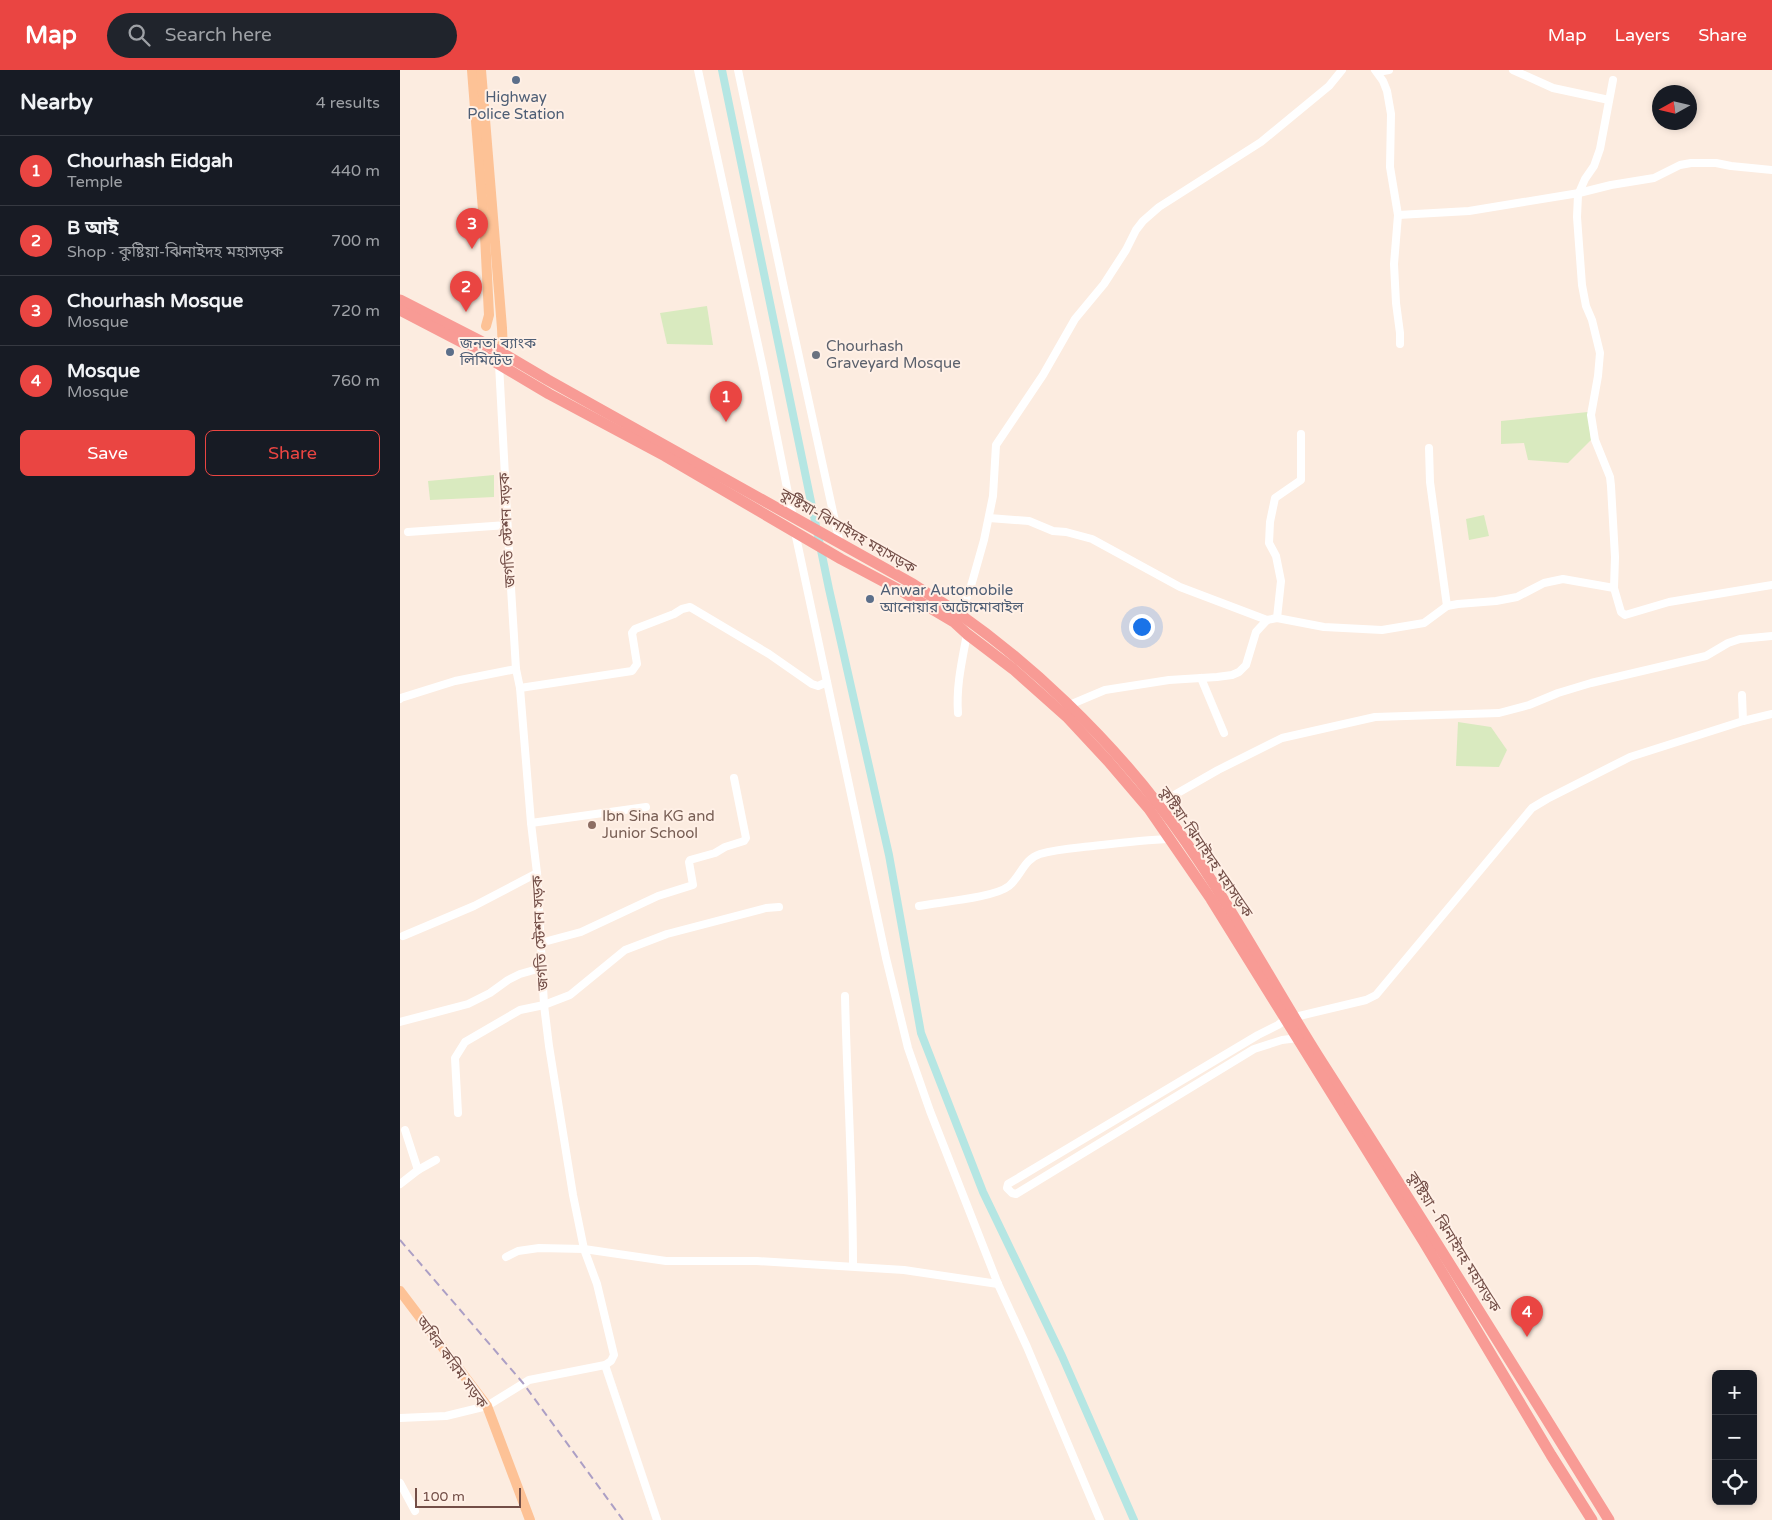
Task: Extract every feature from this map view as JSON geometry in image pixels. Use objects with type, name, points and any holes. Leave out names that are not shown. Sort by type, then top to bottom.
[{"type":"highway","name":"কুষ্টিয়া-ঝিনাইদহ মহাসড়ক","points":[[400,300],[501,358],[550,394],[674,455],[797,519],[913,584],[956,618],[1020,662],[1123,770],[1153,806],[1218,892],[1299,1035]]},
{"type":"highway","name":"কুষ্টিয়া-ঝিনাইদহ মহাসড়ক","points":[[400,310],[470,341]]},
{"type":"highway","name":"কুষ্টিয়া-ঝিনাইদহ মহাসড়ক","points":[[674,455],[796,533],[841,559],[956,618],[967,634],[1063,707]]},
{"type":"highway","name":"কুষ্টিয়া-ঝিনাইদহ মহাসড়ক","points":[[1153,806],[1170,840],[1292,1020]]},
{"type":"highway","name":"কুষ্টিয়া - ঝিনাইদহ মহাসড়ক","points":[[1299,1035],[1592,1520]]},
{"type":"highway","name":"কুষ্টিয়া - ঝিনাইদহ মহাসড়ক","points":[[1299,1035],[1440,1248],[1610,1520]]},
{"type":"main road","points":[[472,70],[479,95],[502,328],[501,358]]},
{"type":"main road","points":[[470,341],[486,326],[489,315],[479,95],[481,70]]},
{"type":"main road","points":[[486,326],[502,328]]},
{"type":"main road","name":"অধির করিম সড়ক","points":[[400,1291],[487,1406],[530,1520]]},
{"type":"street","points":[[698,70],[797,519],[796,533],[886,958],[908,1048],[930,1111],[998,1284],[1027,1347],[1100,1520]]},
{"type":"street","points":[[738,70],[839,543]]},
{"type":"street","points":[[956,618],[969,593],[984,540],[993,496],[996,445],[1043,375],[1075,319],[1104,284],[1126,250],[1136,230],[1143,221],[1160,207],[1261,142],[1323,92],[1342,70]]},
{"type":"street","points":[[1389,70],[1376,71],[1386,91],[1391,114],[1390,167],[1398,215],[1394,264],[1400,344]]},
{"type":"street","points":[[1513,70],[1553,88],[1609,100]]},
{"type":"street","points":[[1613,80],[1600,150],[1594,166],[1584,179],[1579,193],[1577,217],[1582,285],[1586,306],[1594,327],[1600,353],[1591,415],[1594,440],[1610,477],[1615,557],[1614,588],[1621,612],[1625,614],[1669,602],[1772,585]]},
{"type":"street","points":[[1398,215],[1469,211],[1579,193],[1611,185],[1654,178],[1680,165],[1691,163],[1716,163],[1772,170]]},
{"type":"street","name":"জগতি স্টেশন সড়ক","points":[[501,358],[507,526],[516,669],[520,688],[537,873],[544,1004],[573,1195],[584,1249],[597,1284],[614,1355],[611,1361],[605,1365]]},
{"type":"street","points":[[1277,618],[1281,582],[1276,556],[1270,543],[1270,522],[1275,498],[1301,480],[1301,434]]},
{"type":"street","points":[[1429,448],[1430,482],[1447,606]]},
{"type":"street","points":[[989,518],[1029,521],[1053,531],[1066,532],[1092,539],[1180,586],[1267,620],[1277,618],[1324,627],[1382,630],[1424,623],[1447,606],[1517,597],[1544,583],[1563,579],[1614,588]]},
{"type":"street","points":[[408,532],[507,526]]},
{"type":"street","points":[[520,688],[632,671],[637,664],[632,633],[635,629],[690,607],[769,654],[812,684],[818,686],[828,682]]},
{"type":"street","points":[[1063,707],[1105,690],[1169,680],[1232,675],[1239,672],[1246,665],[1256,632],[1267,620]]},
{"type":"street","points":[[958,713],[959,675],[967,634]]},
{"type":"street","points":[[1153,806],[1218,770],[1282,738],[1375,717],[1499,713],[1529,705],[1591,683],[1706,656],[1728,643],[1740,639],[1772,636]]},
{"type":"street","points":[[400,698],[455,681],[516,669]]},
{"type":"street","points":[[1202,678],[1224,733]]},
{"type":"street","points":[[1742,695],[1743,721]]},
{"type":"street","points":[[1299,1035],[1254,1049],[1016,1194],[1012,1193],[1008,1188],[1008,1184],[1258,1035],[1292,1020],[1366,1000],[1376,995],[1532,808],[1630,757],[1743,721],[1772,714]]},
{"type":"street","points":[[540,943],[581,932],[658,896],[693,885],[690,860],[714,853],[744,841],[746,838],[734,778]]},
{"type":"street","points":[[531,823],[646,807]]},
{"type":"street","points":[[919,906],[991,894],[1008,887],[1029,860],[1040,854],[1133,841],[1170,840]]},
{"type":"street","points":[[403,936],[474,906],[537,873]]},
{"type":"street","points":[[458,1113],[455,1058],[465,1042],[520,1010],[570,995],[625,950],[667,934],[766,908],[778,907]]},
{"type":"street","points":[[400,1022],[468,1004],[520,974],[542,968]]},
{"type":"street","points":[[845,996],[853,1190],[853,1266]]},
{"type":"street","points":[[405,1130],[418,1170]]},
{"type":"street","points":[[400,1184],[418,1170],[436,1160]]},
{"type":"street","points":[[506,1257],[518,1251],[539,1248],[584,1249],[666,1261],[757,1261],[904,1270],[998,1284]]},
{"type":"street","points":[[400,1418],[446,1416],[487,1406],[529,1380],[605,1365],[657,1520]]},
{"type":"street","points":[[400,1483],[415,1511]]},
{"type":"green space","points":[[707,306],[713,345],[667,344],[660,313]]},
{"type":"green space","points":[[1588,412],[1591,440],[1568,463],[1528,460],[1524,443],[1501,444],[1501,421]]},
{"type":"green space","points":[[494,475],[494,497],[430,500],[428,481]]},
{"type":"green space","points":[[1484,515],[1489,536],[1469,540],[1466,519]]},
{"type":"green space","points":[[1458,722],[1491,727],[1507,750],[1499,767],[1456,766]]},
{"type":"waterway","points":[[722,70],[829,589],[889,855],[921,1033],[983,1192],[1062,1356],[1134,1520]]},
{"type":"railway","points":[[400,1240],[523,1383],[623,1520]]},
{"type":"place","name":"Highway Police Station","points":[[516,80]]},
{"type":"place","name":"Chourhash Mosque","points":[[472,249]]},
{"type":"place","name":"B আই","points":[[466,312]]},
{"type":"place","name":"জনতা ব্যাংক লিমিটেড","points":[[450,352]]},
{"type":"place","name":"Chourhash Graveyard Mosque","points":[[816,355]]},
{"type":"place","name":"Chourhash Eidgah","points":[[726,422]]},
{"type":"place","name":"Anwar Automobile আনোয়ার অটোমোবাইল","points":[[870,599]]},
{"type":"place","name":"Ibn Sina KG and Junior School","points":[[592,825]]},
{"type":"place","name":"Mosque","points":[[1527,1337]]}]
